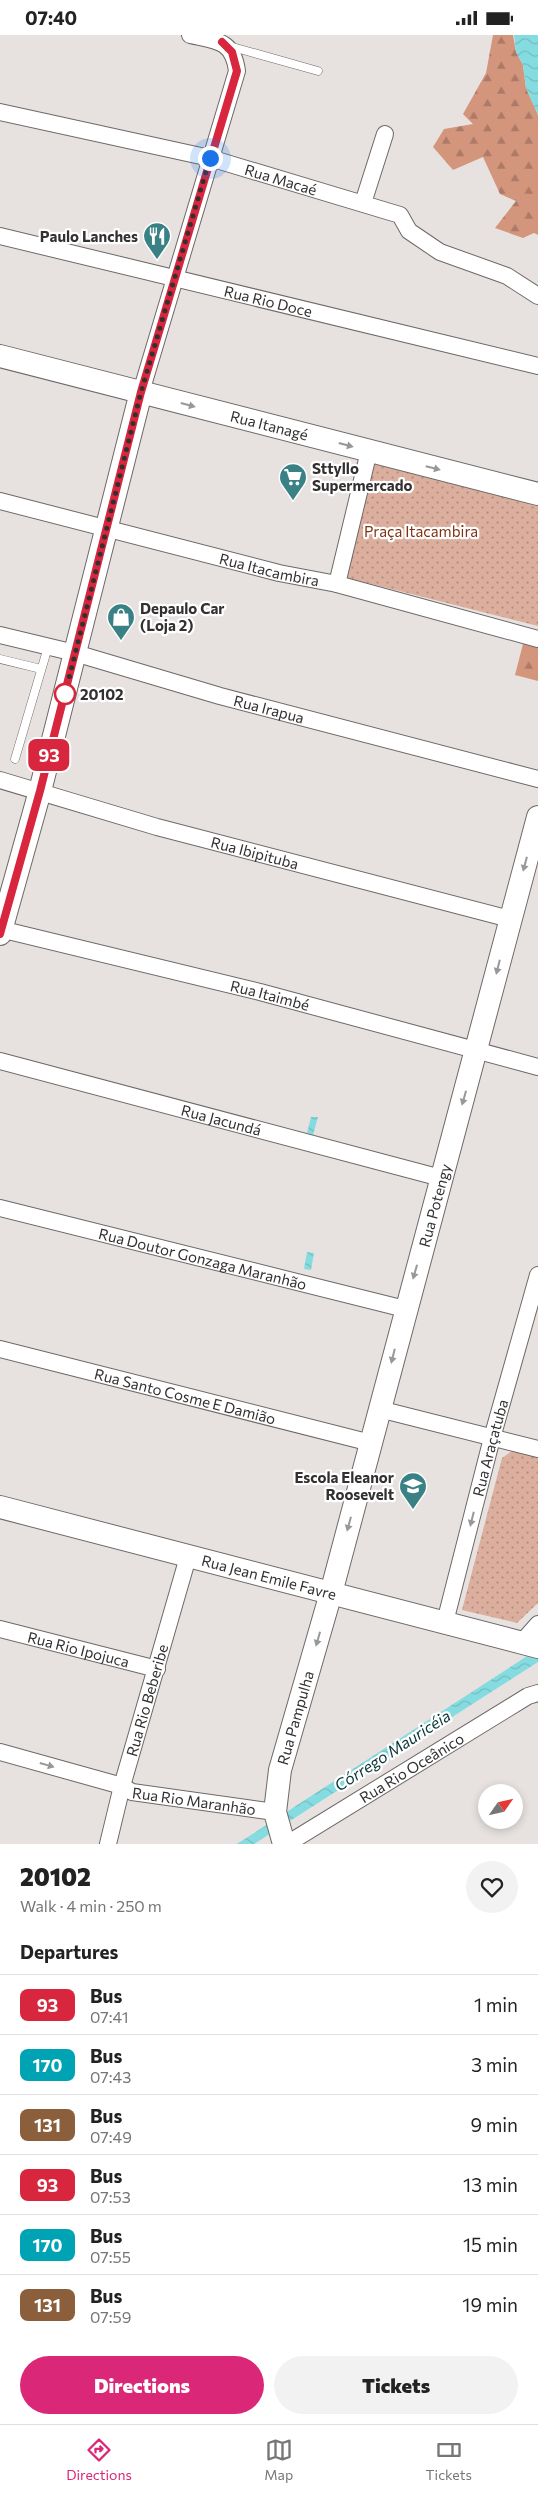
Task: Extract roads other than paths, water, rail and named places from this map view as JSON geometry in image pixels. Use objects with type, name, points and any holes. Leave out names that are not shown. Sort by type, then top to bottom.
[{"type":"main road","name":"Rua Itanagé","points":[[0,355],[538,494]]},
{"type":"main road","points":[[0,931],[40,791],[141,392]]},
{"type":"main road","name":"Rua Potengy","points":[[331,1593],[405,1309],[477,1051],[538,817]]},
{"type":"main road","name":"Rua Jean Emile Favre","points":[[0,1507],[530,1644]]},
{"type":"main road","name":"Rua Pampulha","points":[[281,1830],[280,1770],[331,1593]]},
{"type":"street","points":[[141,392],[237,71],[236,60],[224,41],[190,35]]},
{"type":"street","name":"Rua Macaé","points":[[0,112],[210,158],[400,215],[409,231],[440,252],[507,276],[538,296]]},
{"type":"street","points":[[364,203],[385,134]]},
{"type":"street","name":"Rua Rio Doce","points":[[0,236],[175,279],[537,363]]},
{"type":"street","points":[[337,584],[369,451]]},
{"type":"street","name":"Rua Itacambira","points":[[0,501],[106,530],[279,573],[337,584],[538,639]]},
{"type":"street","name":"Rua Irapua","points":[[0,635],[75,653],[220,696],[538,779]]},
{"type":"street","name":"Rua Ibipituba","points":[[0,781],[40,791],[157,827],[510,919]]},
{"type":"street","name":"Rua Itaimbé","points":[[0,931],[260,992],[538,1067]]},
{"type":"street","name":"Rua Jacundá","points":[[0,1061],[441,1178]]},
{"type":"street","name":"Rua Doutor Gonzaga Maranhão","points":[[0,1208],[405,1309]]},
{"type":"street","name":"Rua Araçatuba","points":[[445,1622],[492,1437],[538,1275]]},
{"type":"street","name":"Rua Santo Cosme E Damião","points":[[0,1349],[371,1443]]},
{"type":"street","points":[[380,1409],[538,1449]]},
{"type":"street","name":"Rua Rio Beberibe","points":[[108,1844],[122,1786],[188,1557]]},
{"type":"street","points":[[530,1644],[538,1624]]},
{"type":"street","name":"Rua Rio Ipojuca","points":[[0,1629],[157,1669]]},
{"type":"street","name":"Rua Rio Oceânico","points":[[281,1830],[538,1693]]},
{"type":"street","name":"Rua Rio Maranhão","points":[[0,1752],[122,1786],[132,1792],[281,1830]]},
{"type":"lane","points":[[224,41],[318,71]]},
{"type":"lane","points":[[15,759],[48,647]]},
{"type":"lane","points":[[0,659],[41,669]]},
{"type":"water","points":[[514,35],[538,35],[538,115],[526,88],[523,65],[516,52]]},
{"type":"water","points":[[311,1117],[318,1117],[313,1135],[307,1133]]},
{"type":"water","points":[[307,1252],[314,1253],[311,1270],[304,1269]]},
{"type":"water","name":"Córrego Mauricéia","points":[[538,1649],[538,1662],[254,1844],[237,1844]]},
{"type":"place","name":"Paulo Lanches","points":[[157,260]]},
{"type":"place","name":"Sttyllo Supermercado","points":[[293,501]]},
{"type":"place","name":"Depaulo Car (Loja 2)","points":[[121,641]]},
{"type":"place","name":"20102","points":[[65,694]]},
{"type":"place","name":"Escola Eleanor Roosevelt","points":[[413,1510]]},
{"type":"park label","name":"Praça Itacambira","points":[[421,531]]}]
